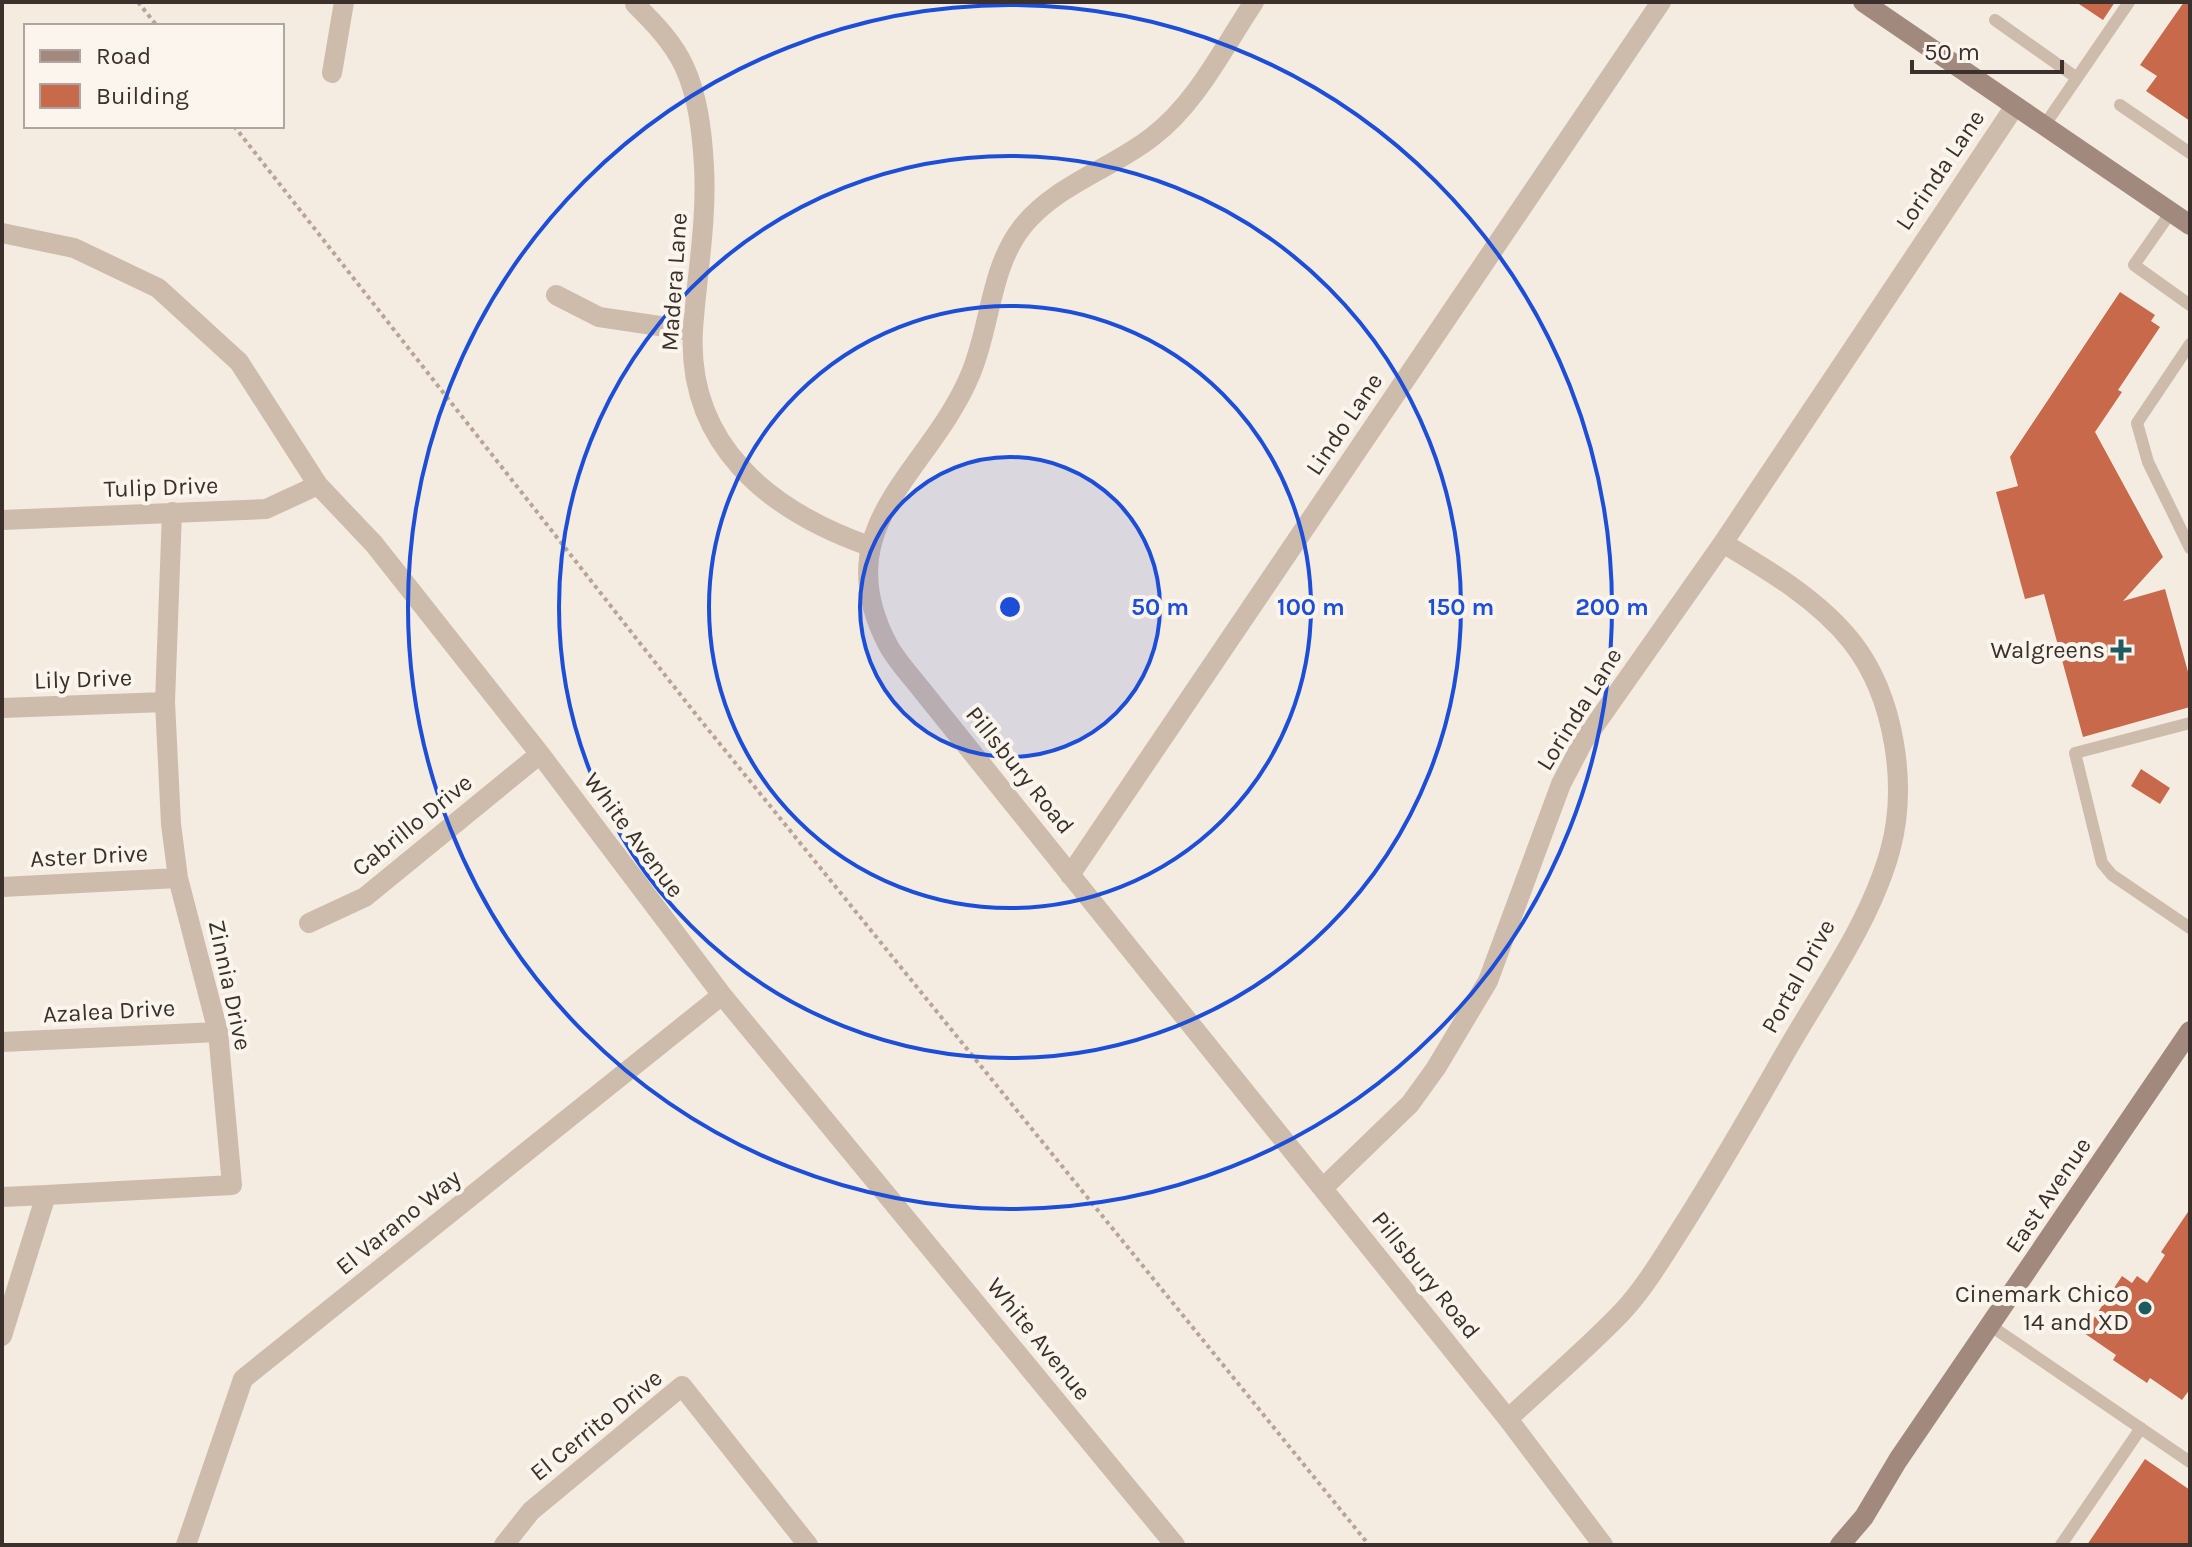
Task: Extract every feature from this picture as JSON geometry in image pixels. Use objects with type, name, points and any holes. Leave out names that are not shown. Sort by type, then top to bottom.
[{"type":"main road","points":[[1863,2],[2184,219]]},
{"type":"main road","name":"East Avenue","points":[[1840,1545],[1864,1517],[1898,1460],[2190,1031]]},
{"type":"street","points":[[332,73],[344,2]]},
{"type":"street","name":"Pillsbury Road","points":[[1254,2],[1172,120],[1151,138],[1044,204],[1023,226],[998,273],[993,307],[971,375],[935,438],[892,497],[869,546],[868,579],[875,612],[889,646],[1508,1419],[1603,1545]]},
{"type":"street","name":"Lindo Lane","points":[[1070,875],[1661,2]]},
{"type":"street","name":"Madera Lane","points":[[635,4],[663,32],[684,66],[698,115],[705,216],[693,331],[695,367],[703,402],[718,438],[741,470],[767,496],[797,516],[869,546]]},
{"type":"street","name":"Lorinda Lane","points":[[1323,1188],[1410,1104],[1465,1024],[1500,952],[1561,784],[1583,742],[1723,543],[2015,106]]},
{"type":"street","name":"White Avenue","points":[[2,233],[74,248],[158,288],[239,362],[318,485],[374,544],[540,754],[722,995],[1175,1545]]},
{"type":"street","points":[[556,295],[599,317],[693,331]]},
{"type":"street","name":"Tulip Drive","points":[[2,520],[266,509],[318,485]]},
{"type":"street","name":"Zinnia Drive","points":[[46,1195],[232,1185],[218,1032],[178,878],[165,702],[172,512]]},
{"type":"street","name":"Portal Drive","points":[[1508,1419],[1624,1310],[1648,1280],[1720,1167],[1851,938],[1889,852],[1897,811],[1896,762],[1887,720],[1873,680],[1853,644],[1827,615],[1723,543]]},
{"type":"street","name":"Lily Drive","points":[[2,708],[165,702]]},
{"type":"street","name":"Cabrillo Drive","points":[[309,923],[365,897],[540,754]]},
{"type":"street","name":"Aster Drive","points":[[2,887],[178,878]]},
{"type":"street","name":"El Varano Way","points":[[186,1545],[243,1379],[722,995]]},
{"type":"street","name":"Azalea Drive","points":[[2,1042],[218,1032]]},
{"type":"street","points":[[2,1197],[46,1195],[2,1336]]},
{"type":"street","name":"El Cerrito Drive","points":[[504,1545],[531,1511],[682,1386],[808,1545]]},
{"type":"lane","points":[[2044,126],[2129,2]]},
{"type":"lane","points":[[1995,20],[2077,78]]},
{"type":"lane","points":[[2120,105],[2190,153]]},
{"type":"lane","points":[[2184,219],[2134,265],[2190,305]]},
{"type":"lane","points":[[2190,344],[2137,423],[2148,462],[2190,548]]},
{"type":"lane","points":[[2190,723],[2075,753],[2102,863],[2112,875],[2190,928]]},
{"type":"lane","points":[[1991,1326],[2190,1462]]},
{"type":"lane","points":[[2061,1545],[2141,1428]]},
{"type":"path","points":[[138,2],[155,24]]},
{"type":"path","points":[[236,128],[694,712],[1369,1545]]},
{"type":"building","points":[[2076,2],[2115,2],[2103,20]]},
{"type":"building","points":[[2184,2],[2190,2],[2190,121],[2146,91],[2157,76],[2140,65]]},
{"type":"building","points":[[2120,292],[2155,315],[2151,321],[2160,327],[2118,390],[2122,392],[2095,432],[2163,557],[2123,601],[2165,589],[2190,679],[2190,707],[2083,737],[2044,594],[2025,599],[1996,492],[2018,486],[2010,457]]},
{"type":"building","points":[[2141,769],[2170,788],[2160,804],[2131,786]]},
{"type":"building","name":"Cinemark Chico 14 and XD","points":[[2190,1209],[2190,1389],[2182,1400],[2150,1378],[2147,1383],[2113,1360],[2116,1355],[2084,1333],[2122,1276],[2132,1283],[2137,1276],[2147,1283],[2165,1255],[2161,1252]]},
{"type":"building","points":[[2145,1459],[2190,1490],[2190,1545],[2087,1545]]},
{"type":"place","name":"Walgreens","points":[[2121,650]]},
{"type":"place","name":"Cinemark Chico 14 and XD","points":[[2145,1308]]}]
